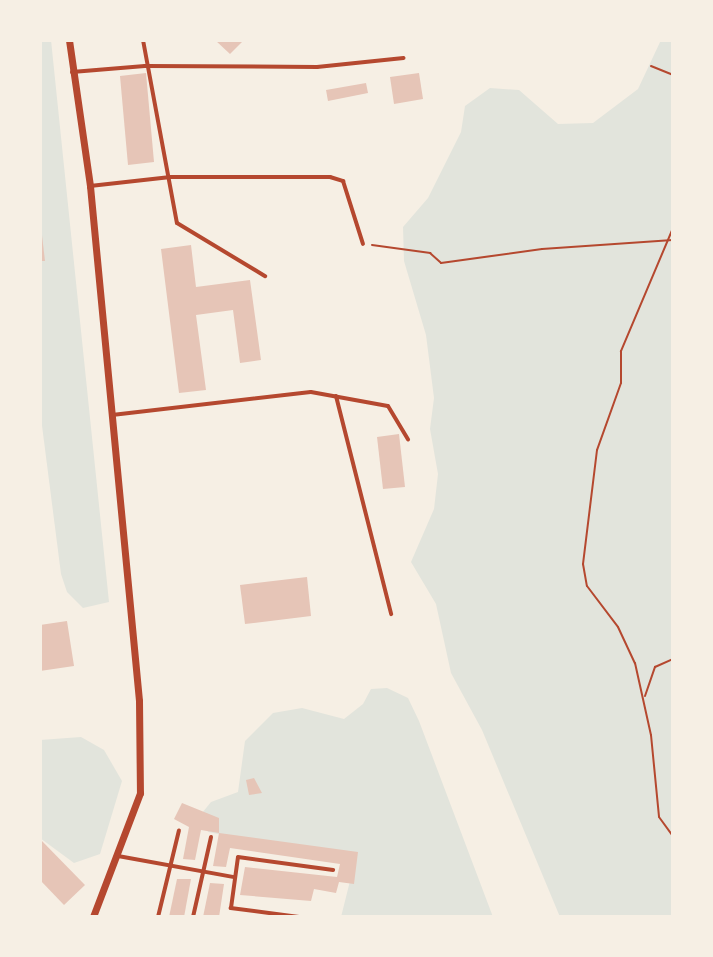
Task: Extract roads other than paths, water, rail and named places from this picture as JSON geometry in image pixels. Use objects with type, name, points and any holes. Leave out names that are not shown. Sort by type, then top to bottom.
[{"type":"street","points":[[69,40],[71,72],[90,186],[139,701],[140,793],[93,917]]},
{"type":"lane","points":[[143,40],[145,66],[171,177],[177,223],[265,276]]},
{"type":"lane","points":[[71,72],[145,66],[317,67],[404,58]]},
{"type":"lane","points":[[90,186],[171,177],[343,181],[363,244]]},
{"type":"lane","points":[[112,415],[311,392],[388,406],[408,439]]},
{"type":"lane","points":[[336,396],[391,614]]},
{"type":"lane","points":[[158,917],[168,865],[179,830]]},
{"type":"lane","points":[[193,917],[211,837]]},
{"type":"lane","points":[[118,856],[235,877]]},
{"type":"lane","points":[[299,917],[231,908],[238,857],[333,870]]}]
